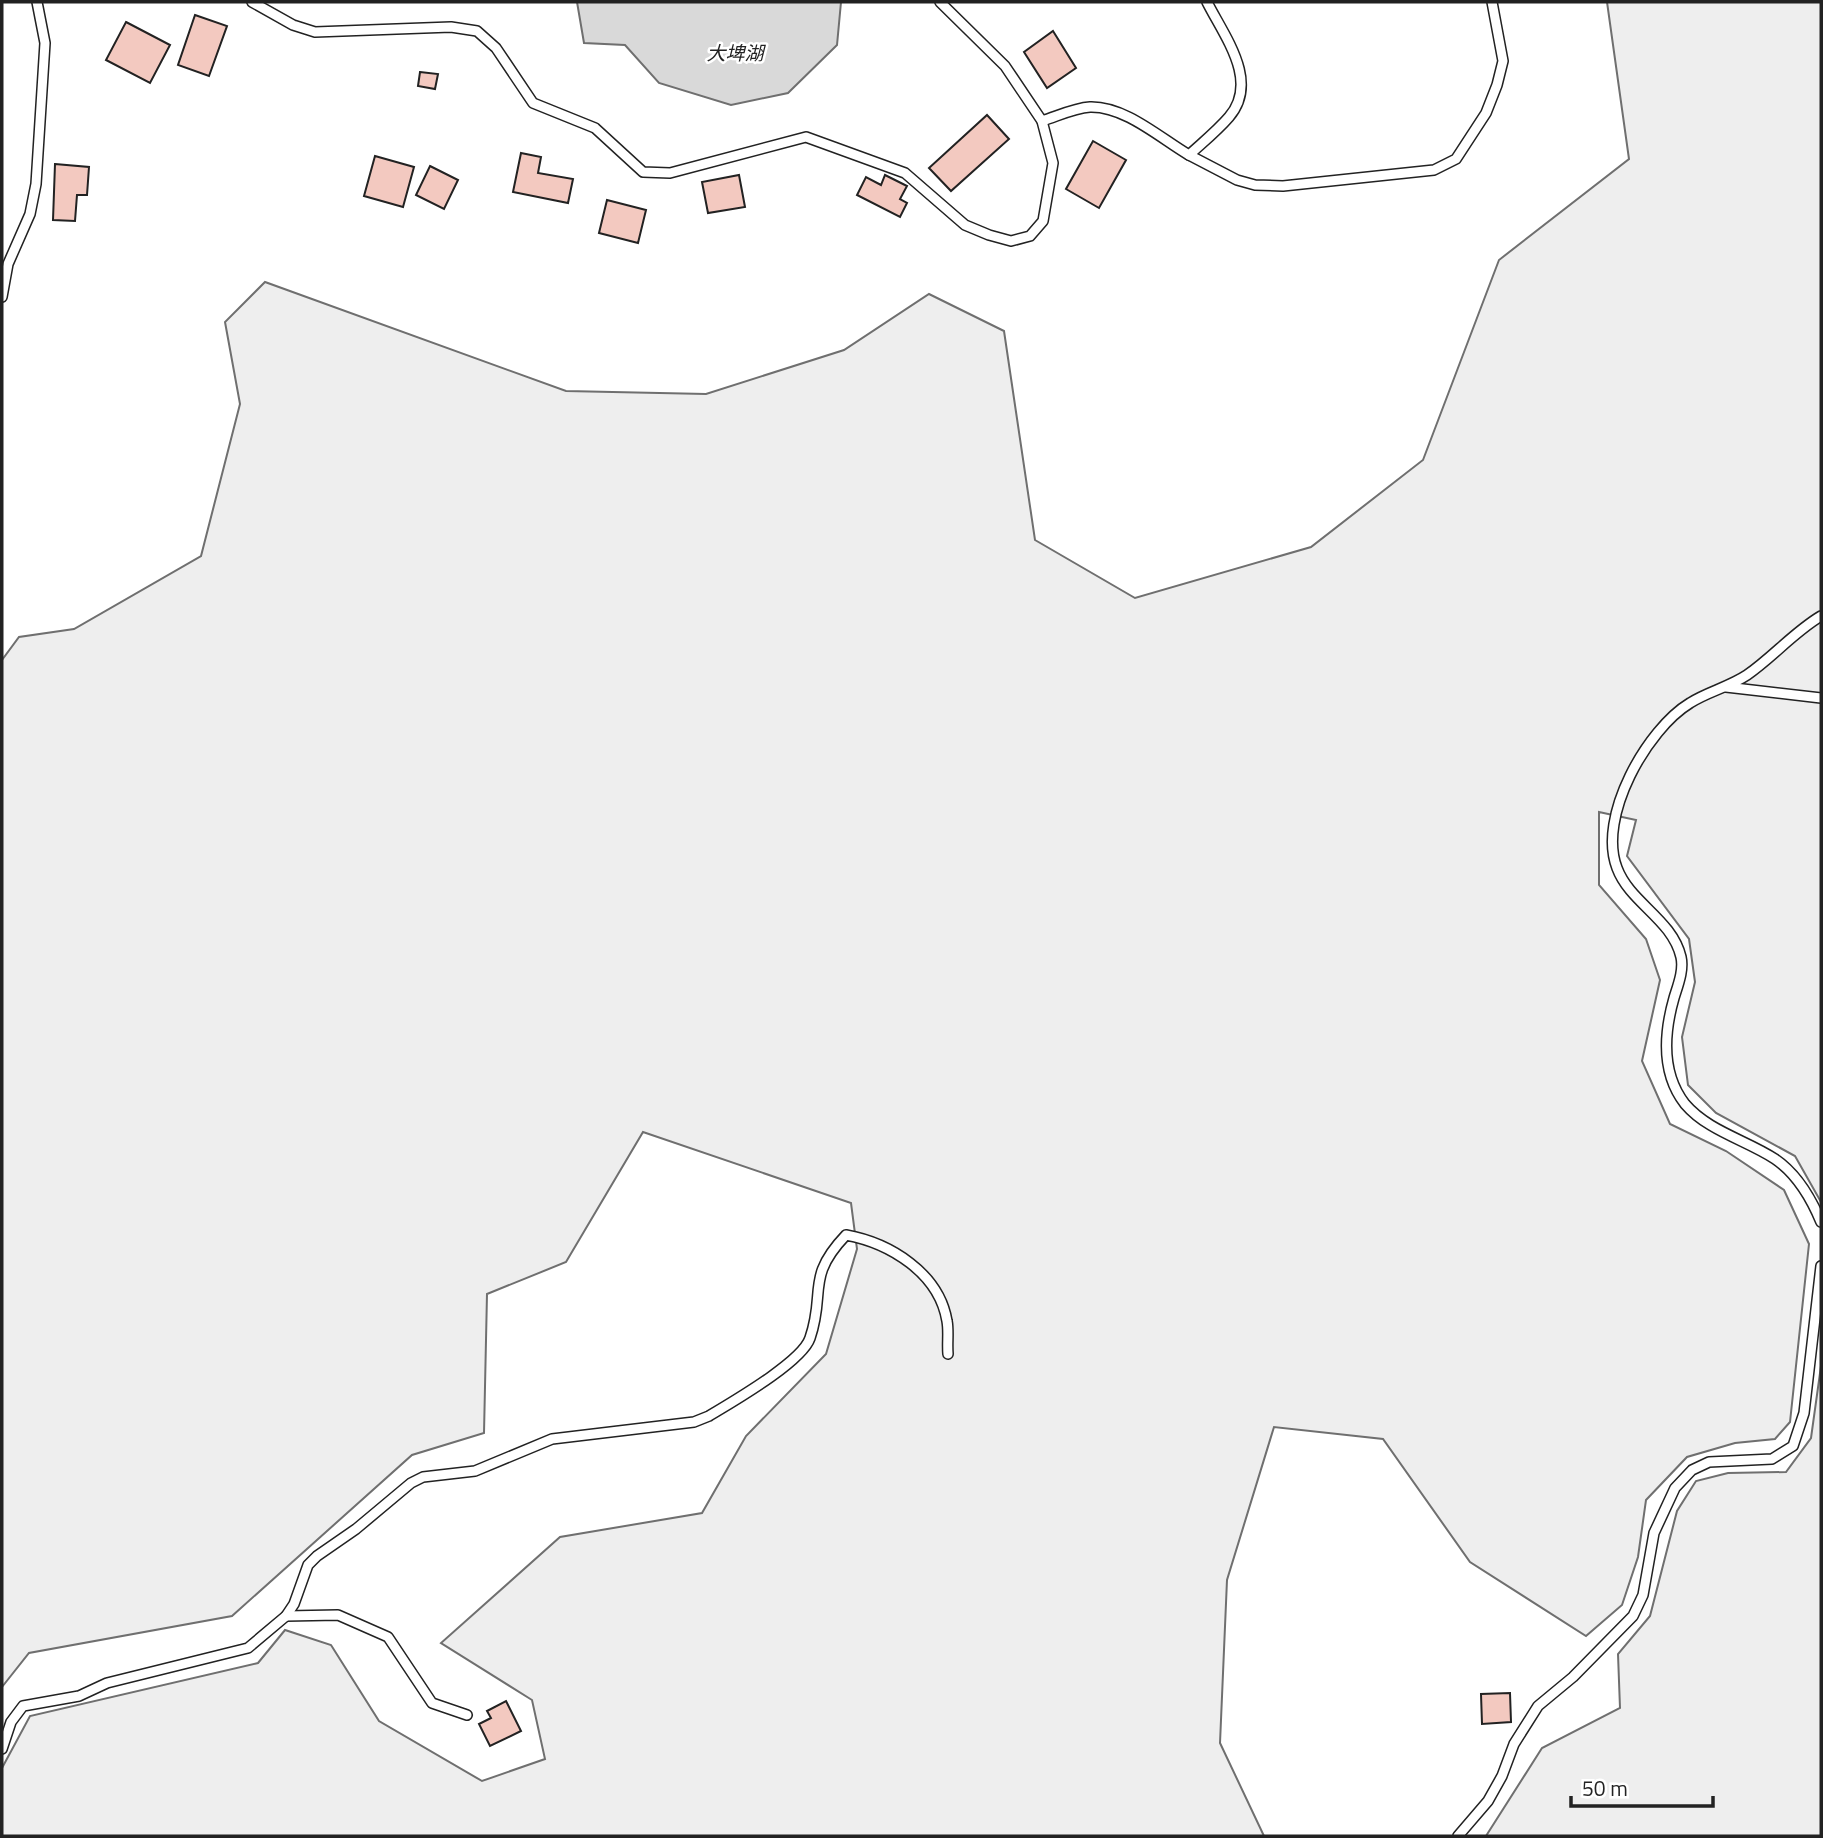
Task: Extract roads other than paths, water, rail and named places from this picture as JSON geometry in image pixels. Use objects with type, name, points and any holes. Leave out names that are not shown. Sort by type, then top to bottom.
[{"type":"lane","points":[[2,297],[8,264],[30,214],[36,184],[44,43],[37,2]]},
{"type":"lane","points":[[252,2],[293,25],[315,32],[451,27],[477,31],[496,48],[533,103],[595,128],[643,172],[670,173],[806,137],[905,173],[965,225],[1011,241],[1030,236],[1043,221],[1053,163],[1042,121],[1005,66],[940,2]]},
{"type":"lane","points":[[1189,155],[1229,117],[1239,102],[1243,87],[1237,61],[1207,2]]},
{"type":"lane","points":[[1042,121],[1075,110],[1104,108],[1123,115],[1237,180],[1255,186],[1283,186],[1434,170],[1456,159],[1486,113],[1497,85],[1503,61],[1492,2]]},
{"type":"lane","points":[[1821,616],[1745,676],[1690,702],[1675,713],[1632,770],[1618,804],[1613,846],[1616,866],[1623,881],[1665,926],[1682,959],[1670,1011],[1666,1058],[1685,1103],[1698,1116],[1776,1159],[1811,1198],[1821,1222]]},
{"type":"lane","points":[[1724,687],[1821,698]]},
{"type":"lane","points":[[2,1749],[11,1722],[23,1706],[79,1696],[107,1683],[248,1648],[286,1616],[294,1604],[308,1565],[411,1483],[438,1474],[475,1471],[552,1439],[694,1422],[745,1394],[795,1357],[809,1340],[816,1287],[826,1256],[846,1235],[872,1239],[918,1269],[938,1293],[947,1321],[948,1354]]},
{"type":"lane","points":[[1458,1836],[1488,1801],[1502,1776],[1514,1744],[1538,1706],[1583,1668],[1633,1616],[1643,1595],[1654,1533],[1675,1488],[1692,1470],[1709,1462],[1772,1459],[1793,1446],[1804,1413],[1821,1266]]},
{"type":"lane","points":[[286,1616],[338,1615],[388,1637],[432,1703],[467,1715]]},
{"type":"water","name":"大埤湖","points":[[577,2],[841,2],[837,45],[788,93],[731,105],[659,83],[625,45],[584,43]]}]
